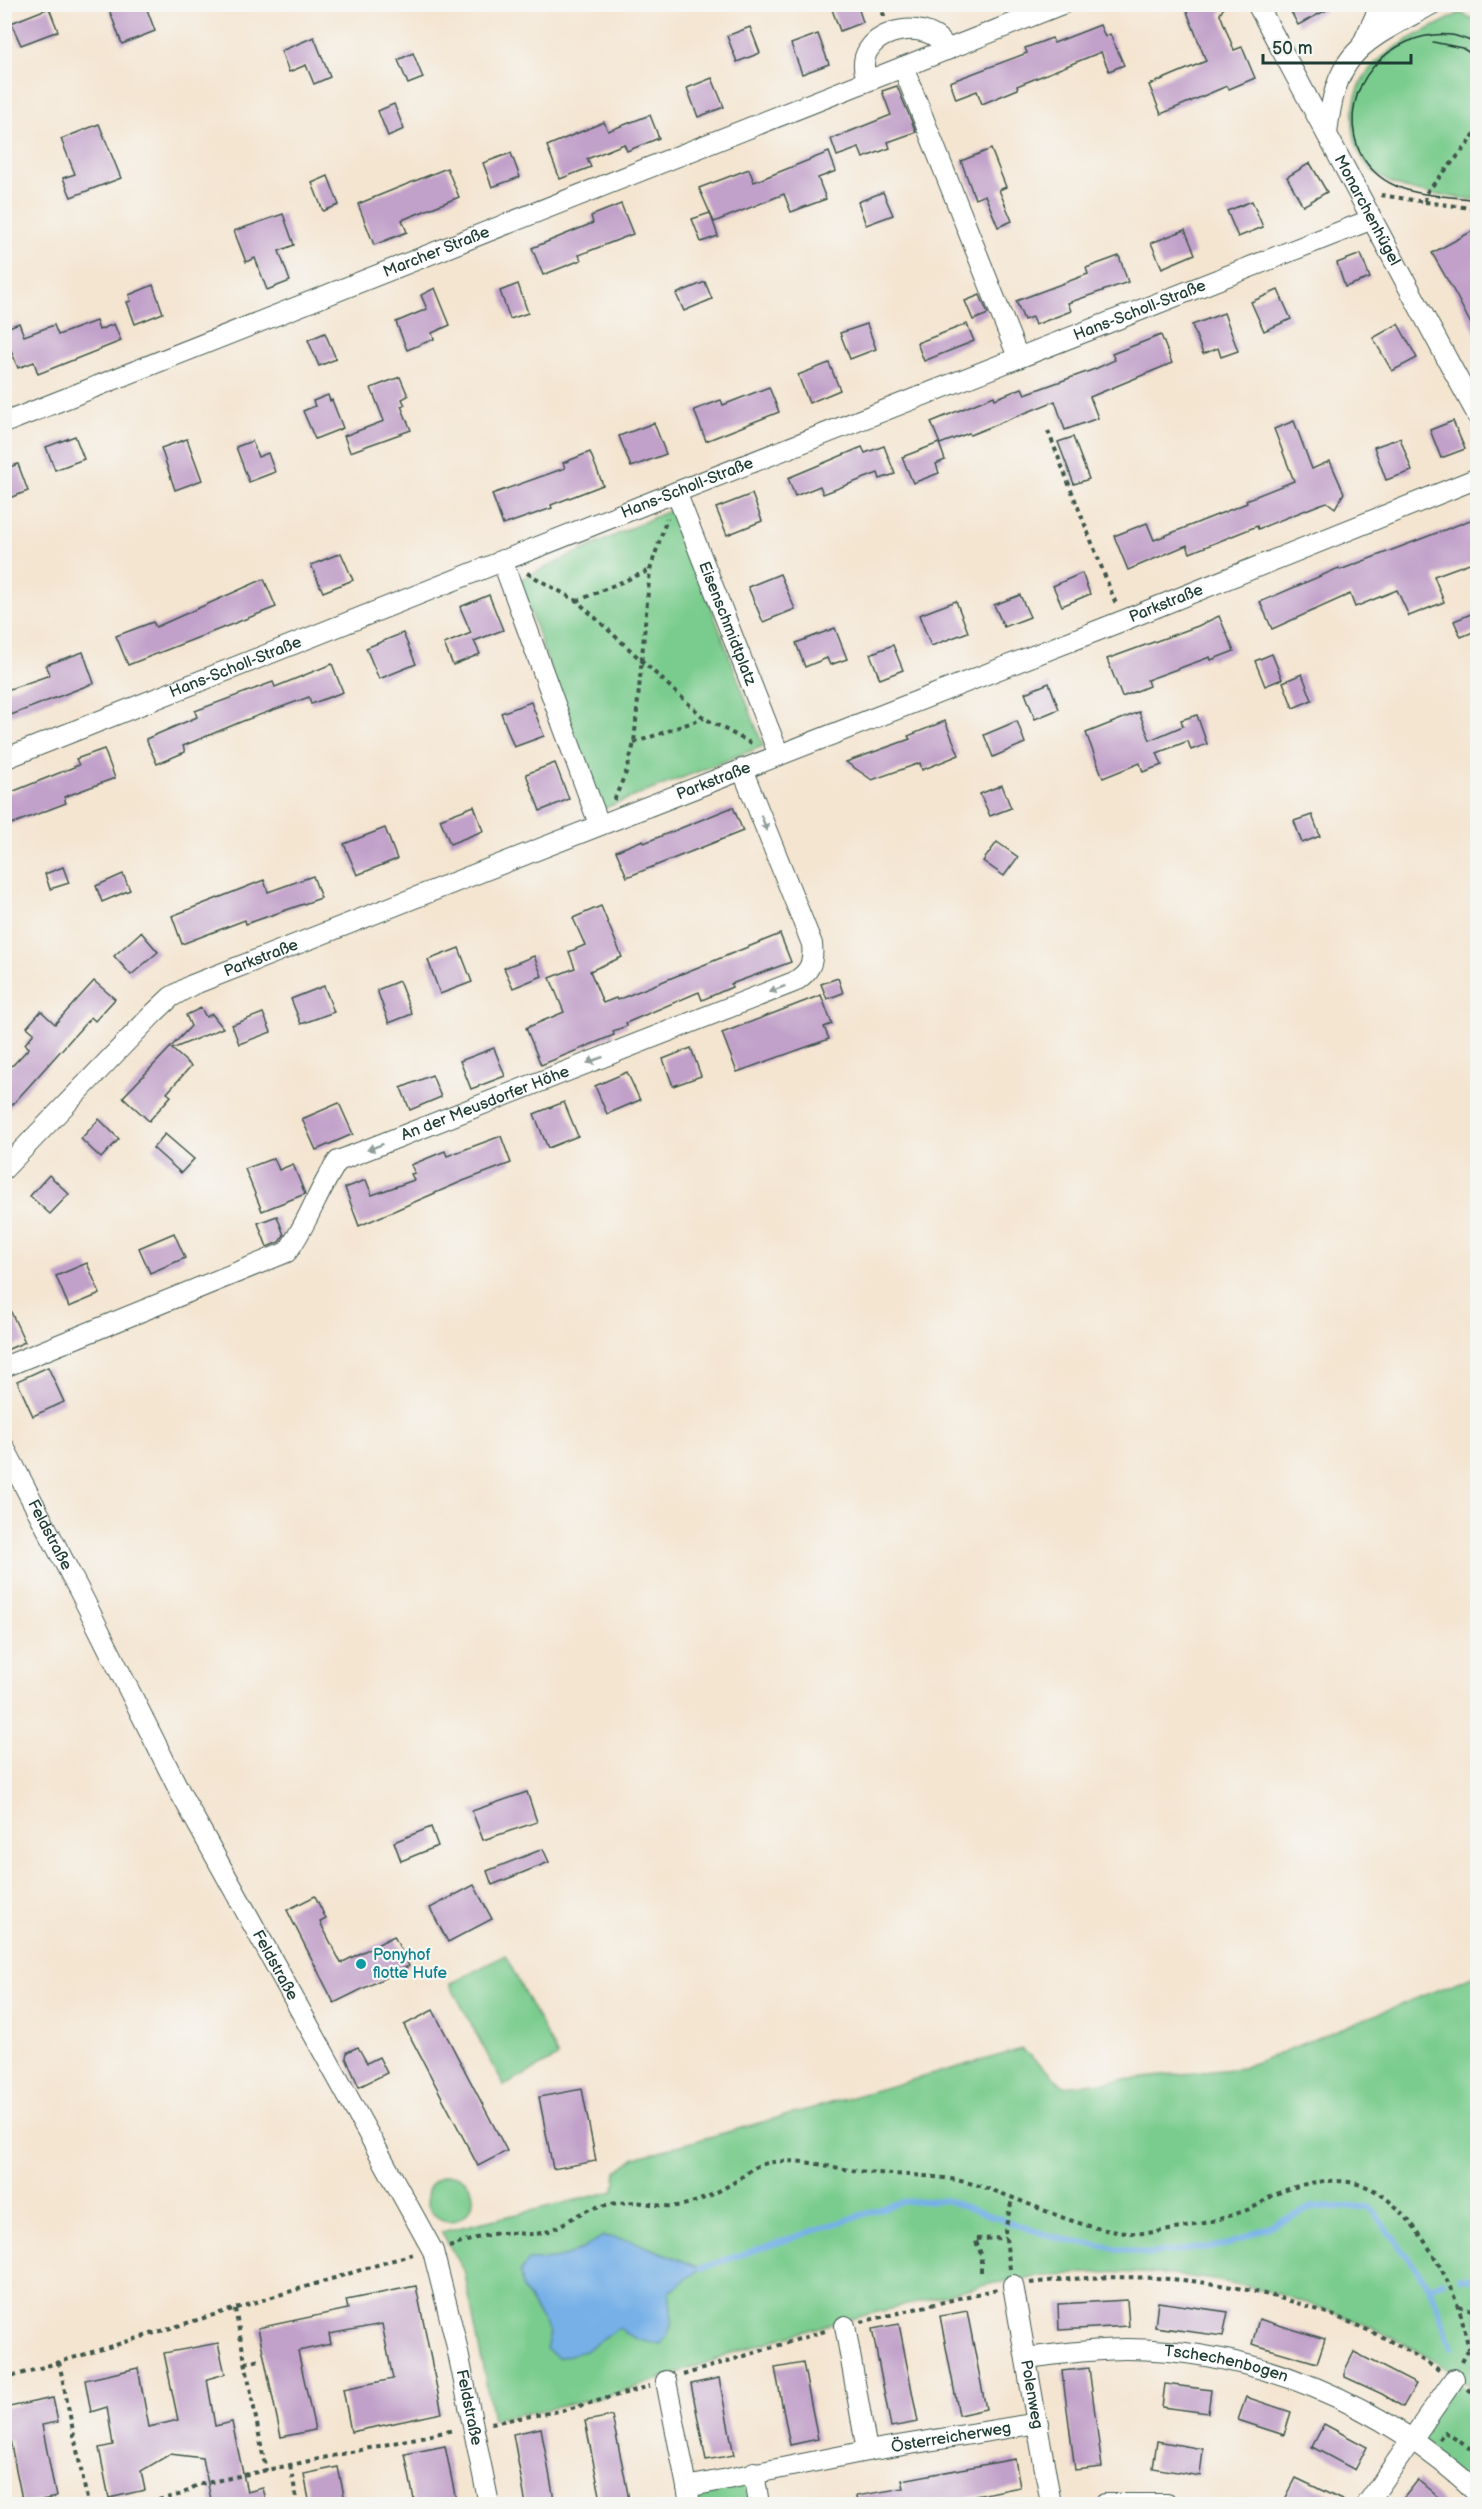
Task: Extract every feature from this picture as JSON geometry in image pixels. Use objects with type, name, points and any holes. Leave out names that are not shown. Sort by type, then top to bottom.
[{"type":"street","name":"Marcher Straße","points":[[4,423],[1062,4]]},
{"type":"street","name":"Monarchenhügel","points":[[1257,4],[1370,220],[1478,416]]},
{"type":"street","points":[[1327,134],[1334,91],[1341,72],[1362,45],[1376,15],[1394,4]]},
{"type":"street","points":[[1362,45],[1432,4]]},
{"type":"street","points":[[868,80],[865,68],[870,47],[891,32],[912,30],[931,34],[938,38],[947,50]]},
{"type":"street","points":[[903,67],[1018,357]]},
{"type":"street","name":"Hans-Scholl-Straße","points":[[4,759],[1370,220]]},
{"type":"street","name":"Parkstraße","points":[[4,1169],[171,997],[214,976],[1122,621],[1478,478]]},
{"type":"street","name":"Eisenschmidtplatz","points":[[676,492],[779,754]]},
{"type":"street","points":[[502,561],[599,824]]},
{"type":"street","name":"An der Meusdorfer Höhe","points":[[4,1367],[287,1252],[296,1239],[324,1181],[338,1161],[783,986],[806,974],[812,965],[812,944],[742,769]]},
{"type":"street","name":"Feldstraße","points":[[4,1447],[182,1796],[433,2251],[474,2426],[489,2505]]},
{"type":"street","name":"Polenweg","points":[[1013,2285],[1051,2505]]},
{"type":"street","points":[[844,2326],[867,2451]]},
{"type":"street","name":"Tschechenbogen","points":[[1026,2358],[1126,2349],[1178,2352],[1263,2370],[1335,2396],[1368,2412],[1413,2438],[1478,2493]]},
{"type":"street","points":[[1367,2505],[1454,2379]]},
{"type":"street","name":"Österreicherweg","points":[[666,2381],[688,2496],[754,2472],[1038,2423]]},
{"type":"street","points":[[754,2472],[759,2505]]},
{"type":"street","points":[[1105,2505],[1167,2505]]},
{"type":"path","points":[[1425,202],[1426,193],[1469,143],[1478,128]]},
{"type":"path","points":[[1355,188],[1389,198],[1478,209]]},
{"type":"path","points":[[1048,431],[1122,621]]},
{"type":"path","points":[[599,824],[614,800],[627,770],[634,743],[650,570],[676,492]]},
{"type":"path","points":[[502,561],[577,601],[704,718],[744,741],[779,754]]},
{"type":"path","points":[[577,601],[650,570]]},
{"type":"path","points":[[634,743],[704,718]]},
{"type":"path","points":[[4,2379],[404,2255],[433,2251],[501,2233],[524,2235],[550,2230],[596,2207],[642,2203],[666,2208],[688,2204],[713,2194],[758,2165],[779,2162],[818,2163],[855,2171],[948,2178],[981,2185],[1012,2199],[1089,2224],[1143,2233],[1221,2219],[1304,2185],[1341,2180],[1369,2188],[1404,2216],[1442,2270],[1458,2305],[1469,2349]]},
{"type":"path","points":[[1012,2199],[1005,2231],[1013,2285]]},
{"type":"path","points":[[981,2272],[981,2254],[975,2239],[1006,2238]]},
{"type":"path","points":[[141,2505],[183,2494],[197,2485],[474,2426],[565,2410],[844,2326],[1013,2285],[1078,2277],[1153,2277],[1264,2294],[1344,2320],[1378,2335],[1454,2379],[1469,2349],[1478,2341]]},
{"type":"path","points":[[1458,2305],[1478,2312]]},
{"type":"path","points":[[235,2309],[266,2471]]},
{"type":"path","points":[[245,2363],[260,2360]]},
{"type":"path","points":[[59,2362],[88,2505]]},
{"type":"path","points":[[1430,2451],[1445,2432],[1469,2448],[1478,2433]]},
{"type":"path","points":[[290,2466],[298,2505]]},
{"type":"green space","points":[[1460,13],[1473,19],[1477,26],[1477,200],[1417,191],[1380,177],[1367,164],[1357,147],[1353,125],[1356,96],[1370,69],[1400,45]]},
{"type":"green space","points":[[674,508],[763,746],[600,810],[519,580]]},
{"type":"green space","points":[[505,1955],[558,2057],[504,2086],[450,1984]]},
{"type":"green space","points":[[1477,1974],[1477,2390],[1439,2364],[1399,2341],[1335,2313],[1275,2293],[1237,2284],[1159,2274],[1081,2274],[1002,2282],[966,2289],[771,2341],[615,2394],[493,2419],[464,2270],[441,2232],[614,2191],[616,2172],[635,2158],[1022,2049],[1064,2086],[1242,2068]]},
{"type":"green space","points":[[450,2175],[459,2176],[467,2181],[472,2189],[472,2207],[467,2215],[459,2220],[450,2221],[441,2220],[433,2215],[428,2207],[427,2198],[428,2189],[433,2181],[441,2176]]},
{"type":"green space","points":[[1454,2379],[1477,2396],[1477,2474],[1469,2485],[1413,2438]]},
{"type":"green space","points":[[754,2472],[759,2504],[690,2504],[687,2487]]},
{"type":"water","points":[[603,2236],[632,2241],[701,2268],[669,2292],[671,2325],[661,2344],[638,2339],[619,2328],[585,2351],[558,2358],[546,2349],[550,2333],[522,2287],[520,2272],[529,2260],[568,2256]]},
{"type":"building","points":[[107,4],[145,4],[155,31],[122,44]]},
{"type":"building","points":[[830,4],[857,4],[863,22],[840,31]]},
{"type":"building","points":[[1184,4],[1226,4],[1220,14],[1234,50],[1242,47],[1255,78],[1229,89],[1227,86],[1161,114],[1149,85],[1206,61]]},
{"type":"building","points":[[1287,4],[1338,4],[1298,25]]},
{"type":"building","points":[[49,8],[58,31],[21,45],[11,23]]},
{"type":"building","points":[[1100,25],[1105,37],[1110,34],[1124,65],[1109,71],[1101,52],[1017,86],[1018,89],[982,104],[977,91],[956,99],[950,82],[1027,53],[1025,48],[1052,38],[1054,43]]},
{"type":"building","points":[[750,27],[760,53],[737,62],[727,36]]},
{"type":"building","points":[[818,34],[829,64],[802,74],[791,44]]},
{"type":"building","points":[[314,37],[330,77],[314,84],[306,65],[289,72],[281,51]]},
{"type":"building","points":[[413,53],[423,78],[408,84],[398,60]]},
{"type":"building","points":[[712,78],[724,107],[698,117],[687,88]]},
{"type":"building","points":[[897,86],[916,132],[888,142],[890,148],[863,158],[859,148],[837,156],[831,139],[891,115],[882,91]]},
{"type":"building","points":[[394,104],[404,129],[388,136],[378,111]]},
{"type":"building","points":[[650,115],[659,138],[627,151],[624,144],[587,159],[591,167],[560,179],[547,146],[604,122],[608,131]]},
{"type":"building","points":[[99,124],[121,178],[71,197],[63,178],[75,174],[61,139]]},
{"type":"building","points":[[991,149],[1006,187],[999,190],[1012,221],[998,227],[985,195],[975,199],[961,161]]},
{"type":"building","points":[[829,152],[836,171],[818,178],[826,199],[791,212],[784,194],[714,222],[699,188],[749,169],[754,182]]},
{"type":"building","points":[[511,153],[520,177],[492,187],[483,163]]},
{"type":"building","points":[[1310,163],[1327,192],[1303,206],[1287,177]]},
{"type":"building","points":[[447,168],[459,197],[402,220],[407,232],[374,245],[358,204]]},
{"type":"building","points":[[328,176],[339,205],[323,211],[312,183]]},
{"type":"building","points":[[883,192],[893,215],[866,225],[858,202]]},
{"type":"building","points":[[1252,201],[1263,227],[1238,237],[1227,211]]},
{"type":"building","points":[[621,204],[633,234],[579,255],[581,260],[543,275],[532,248],[593,223],[591,216]]},
{"type":"building","points":[[710,213],[718,236],[701,242],[692,219]]},
{"type":"building","points":[[283,214],[294,245],[279,251],[290,281],[267,290],[255,258],[246,262],[234,231]]},
{"type":"building","points":[[1478,228],[1478,338],[1432,253]]},
{"type":"building","points":[[1185,230],[1195,254],[1162,268],[1151,243]]},
{"type":"building","points":[[1361,254],[1370,278],[1345,287],[1337,263]]},
{"type":"building","points":[[1119,256],[1128,282],[1068,303],[1071,311],[1035,325],[1032,317],[1024,320],[1016,301],[1088,274],[1086,268]]},
{"type":"building","points":[[705,282],[712,299],[684,311],[676,294]]},
{"type":"building","points":[[518,284],[528,313],[510,319],[500,291]]},
{"type":"building","points":[[153,285],[163,313],[135,324],[127,302],[131,301],[129,295]]},
{"type":"building","points":[[435,288],[450,325],[432,333],[434,339],[407,350],[396,322],[427,309],[421,295]]},
{"type":"building","points":[[1278,290],[1291,319],[1264,331],[1251,302]]},
{"type":"building","points":[[980,295],[988,314],[973,320],[965,301]]},
{"type":"building","points":[[1224,313],[1238,351],[1221,357],[1218,348],[1203,354],[1192,325]]},
{"type":"building","points":[[96,321],[99,330],[114,324],[121,341],[38,374],[34,362],[18,368],[4,332],[4,329],[19,323],[24,336],[54,325],[58,335]]},
{"type":"building","points":[[867,324],[876,349],[850,359],[840,333]]},
{"type":"building","points":[[967,324],[974,341],[924,361],[917,343]]},
{"type":"building","points":[[1398,324],[1417,358],[1392,371],[1373,338]]},
{"type":"building","points":[[325,333],[336,359],[319,366],[308,340]]},
{"type":"building","points":[[1161,335],[1172,363],[1090,397],[1098,418],[1065,430],[1055,401],[970,435],[969,433],[940,444],[931,422],[994,396],[995,399],[1022,388],[1025,394],[1095,369],[1115,360],[1112,354]]},
{"type":"building","points":[[829,363],[840,390],[809,403],[798,375]]},
{"type":"building","points":[[400,377],[408,396],[402,399],[405,405],[401,406],[411,430],[350,452],[344,436],[384,421],[371,388]]},
{"type":"building","points":[[769,387],[779,412],[706,441],[694,410],[721,400],[723,405]]},
{"type":"building","points":[[328,395],[343,428],[315,439],[303,411],[315,406],[313,401]]},
{"type":"building","points":[[1294,421],[1312,469],[1330,461],[1344,493],[1335,508],[1327,502],[1258,529],[1257,526],[1190,553],[1187,545],[1128,570],[1114,536],[1147,523],[1154,540],[1247,503],[1246,500],[1294,481],[1274,429]]},
{"type":"building","points":[[1453,421],[1465,449],[1441,458],[1430,430]]},
{"type":"building","points":[[654,423],[666,454],[631,467],[619,436]]},
{"type":"building","points":[[75,436],[84,459],[55,470],[46,447]]},
{"type":"building","points":[[1073,437],[1089,479],[1074,484],[1058,442]]},
{"type":"building","points":[[1400,438],[1412,471],[1386,480],[1374,447]]},
{"type":"building","points":[[187,439],[202,480],[175,490],[161,448]]},
{"type":"building","points":[[252,441],[258,457],[268,453],[275,472],[249,482],[236,447]]},
{"type":"building","points":[[939,443],[945,460],[936,464],[939,473],[913,483],[902,457]]},
{"type":"building","points":[[884,446],[895,474],[880,479],[878,473],[823,494],[820,486],[795,496],[788,478],[862,447],[865,453]]},
{"type":"building","points":[[590,452],[603,485],[551,505],[552,508],[503,525],[492,494],[565,468],[563,463]]},
{"type":"building","points":[[18,464],[28,491],[4,500],[4,469]]},
{"type":"building","points":[[752,494],[762,521],[727,535],[716,508]]},
{"type":"building","points":[[1478,517],[1478,560],[1434,576],[1444,602],[1409,616],[1397,590],[1355,607],[1350,594],[1272,629],[1260,602],[1339,568],[1340,570]]},
{"type":"building","points":[[341,553],[353,580],[323,592],[311,565]]},
{"type":"building","points":[[1082,573],[1090,594],[1062,606],[1053,586]]},
{"type":"building","points":[[780,574],[795,609],[763,622],[748,587]]},
{"type":"building","points":[[264,579],[276,607],[128,665],[116,636],[153,622],[156,627]]},
{"type":"building","points":[[489,595],[503,630],[474,641],[480,654],[453,665],[444,644],[471,633],[460,607]]},
{"type":"building","points":[[1020,595],[1030,617],[1004,627],[994,605]]},
{"type":"building","points":[[956,601],[968,632],[931,646],[919,615]]},
{"type":"building","points":[[1478,611],[1478,630],[1461,637],[1454,621]]},
{"type":"building","points":[[1219,616],[1234,651],[1211,660],[1210,657],[1147,680],[1149,686],[1122,697],[1107,659],[1198,626]]},
{"type":"building","points":[[835,628],[847,659],[830,665],[827,658],[805,667],[796,643]]},
{"type":"building","points":[[403,633],[416,664],[379,679],[366,648]]},
{"type":"building","points":[[893,645],[903,670],[880,679],[870,654]]},
{"type":"building","points":[[83,652],[94,683],[11,715],[4,691],[50,675],[46,665]]},
{"type":"building","points":[[1272,654],[1282,679],[1265,686],[1255,661]]},
{"type":"building","points":[[332,664],[343,692],[311,704],[309,697],[243,721],[183,746],[185,752],[157,764],[146,739],[197,717],[195,711],[273,682],[275,687]]},
{"type":"building","points":[[1302,674],[1312,700],[1293,708],[1283,682]]},
{"type":"building","points":[[1049,683],[1059,709],[1035,719],[1025,693]]},
{"type":"building","points":[[531,702],[544,736],[514,747],[501,713]]},
{"type":"building","points":[[1139,712],[1150,740],[1183,726],[1181,720],[1197,715],[1207,744],[1191,750],[1188,741],[1157,753],[1162,765],[1143,772],[1140,763],[1103,778],[1086,733]]},
{"type":"building","points":[[945,721],[959,755],[922,770],[920,763],[872,780],[846,762],[910,739],[908,736]]},
{"type":"building","points":[[1017,721],[1025,743],[993,757],[984,735]]},
{"type":"building","points":[[104,749],[115,778],[64,797],[66,803],[4,827],[4,795],[79,765],[76,759]]},
{"type":"building","points":[[555,763],[569,799],[540,811],[526,774]]},
{"type":"building","points":[[1002,785],[1011,808],[990,816],[980,794]]},
{"type":"building","points":[[474,806],[483,831],[450,844],[440,819]]},
{"type":"building","points":[[733,807],[743,831],[627,877],[616,851],[643,840],[644,843]]},
{"type":"building","points":[[1312,815],[1320,836],[1302,843],[1294,821]]},
{"type":"building","points":[[385,828],[397,859],[357,875],[344,844]]},
{"type":"building","points":[[997,842],[1018,857],[1004,876],[983,861]]},
{"type":"building","points":[[63,867],[69,883],[50,889],[45,874]]},
{"type":"building","points":[[123,874],[130,890],[102,902],[96,886]]},
{"type":"building","points":[[313,876],[321,898],[246,924],[245,920],[182,944],[172,916],[264,880],[268,892]]},
{"type":"building","points":[[601,906],[622,957],[590,971],[603,1003],[616,998],[617,1000],[780,934],[791,962],[731,984],[732,987],[702,1000],[699,992],[626,1023],[627,1026],[613,1031],[614,1035],[541,1065],[526,1028],[564,1012],[550,978],[575,968],[569,952],[585,945],[573,918]]},
{"type":"building","points":[[141,932],[158,952],[131,975],[114,956]]},
{"type":"building","points":[[459,948],[472,982],[440,994],[428,960]]},
{"type":"building","points":[[534,956],[542,976],[513,988],[504,968]]},
{"type":"building","points":[[838,978],[843,993],[827,999],[821,984]]},
{"type":"building","points":[[94,981],[115,999],[95,1021],[91,1017],[4,1114],[4,1067],[13,1065],[29,1048],[25,1044],[34,1033],[27,1027],[41,1011],[55,1024]]},
{"type":"building","points":[[399,981],[412,1014],[389,1023],[377,990]]},
{"type":"building","points":[[324,986],[334,1012],[301,1024],[291,999]]},
{"type":"building","points":[[821,995],[832,1024],[824,1027],[829,1039],[737,1072],[722,1033]]},
{"type":"building","points":[[201,1008],[206,1017],[212,1014],[223,1028],[172,1049],[191,1066],[167,1093],[171,1096],[149,1121],[123,1097],[191,1026],[186,1015]]},
{"type":"building","points":[[263,1013],[271,1032],[239,1044],[232,1025]]},
{"type":"building","points":[[494,1048],[505,1076],[471,1089],[460,1061]]},
{"type":"building","points":[[691,1048],[701,1076],[673,1086],[663,1059]]},
{"type":"building","points":[[627,1072],[640,1100],[607,1114],[595,1086]]},
{"type":"building","points":[[432,1075],[441,1097],[410,1110],[401,1088]]},
{"type":"building","points":[[564,1102],[578,1136],[548,1148],[534,1114]]},
{"type":"building","points":[[339,1103],[353,1134],[316,1150],[302,1119]]},
{"type":"building","points":[[99,1119],[119,1139],[101,1158],[81,1139]]},
{"type":"building","points":[[165,1134],[194,1159],[181,1173],[153,1148]]},
{"type":"building","points":[[501,1136],[511,1163],[359,1226],[345,1188],[366,1180],[372,1195],[414,1180],[411,1174],[415,1173],[411,1165],[445,1151],[447,1156]]},
{"type":"building","points":[[274,1158],[279,1170],[293,1164],[305,1194],[262,1211],[245,1169]]},
{"type":"building","points":[[49,1175],[69,1194],[50,1214],[30,1196]]},
{"type":"building","points":[[277,1216],[284,1235],[279,1242],[267,1247],[258,1223]]},
{"type":"building","points":[[174,1233],[185,1258],[150,1273],[139,1248]]},
{"type":"building","points":[[87,1263],[100,1294],[69,1307],[56,1276]]},
{"type":"building","points":[[4,1297],[25,1342],[4,1351]]},
{"type":"building","points":[[48,1367],[64,1402],[33,1416],[17,1381]]},
{"type":"building","points":[[527,1792],[537,1822],[483,1840],[472,1811]]},
{"type":"building","points":[[431,1827],[438,1846],[401,1861],[394,1842]]},
{"type":"building","points":[[543,1849],[549,1862],[492,1885],[487,1871]]},
{"type":"building","points":[[474,1885],[492,1919],[448,1942],[430,1908]]},
{"type":"building","name":"Ponyhof flotte Hufe","points":[[315,1896],[326,1919],[320,1922],[341,1963],[394,1936],[409,1966],[334,2003],[287,1910]]},
{"type":"building","points":[[433,2010],[507,2151],[478,2166],[404,2025]]},
{"type":"building","points":[[358,2047],[367,2063],[379,2057],[387,2073],[359,2087],[346,2058],[347,2052]]},
{"type":"building","points":[[582,2089],[596,2161],[553,2169],[539,2097]]},
{"type":"building","points":[[416,2286],[442,2413],[351,2432],[343,2389],[393,2379],[382,2324],[329,2334],[331,2344],[298,2351],[315,2430],[281,2437],[258,2328],[348,2309],[346,2300]]},
{"type":"building","points":[[1127,2300],[1129,2326],[1059,2330],[1058,2304]]},
{"type":"building","points":[[1158,2302],[1228,2312],[1223,2336],[1155,2327]]},
{"type":"building","points":[[967,2311],[986,2409],[959,2415],[940,2316]]},
{"type":"building","points":[[1259,2319],[1325,2339],[1317,2363],[1252,2344]]},
{"type":"building","points":[[899,2324],[918,2422],[891,2427],[872,2329]]},
{"type":"building","points":[[218,2343],[225,2374],[207,2379],[215,2426],[232,2422],[247,2492],[263,2488],[267,2505],[212,2505],[203,2458],[170,2454],[141,2471],[145,2490],[109,2498],[99,2448],[113,2445],[107,2407],[91,2412],[85,2380],[138,2368],[149,2427],[178,2420],[164,2353]]},
{"type":"building","points":[[1354,2352],[1416,2384],[1403,2407],[1382,2394],[1345,2377],[1345,2370]]},
{"type":"building","points":[[803,2363],[818,2439],[790,2445],[775,2368]]},
{"type":"building","points":[[1089,2368],[1102,2467],[1075,2470],[1062,2371]]},
{"type":"building","points":[[719,2378],[734,2455],[706,2460],[691,2384]]},
{"type":"building","points":[[1165,2384],[1211,2390],[1208,2413],[1162,2407]]},
{"type":"building","points":[[1246,2397],[1291,2412],[1284,2435],[1238,2420]]},
{"type":"building","points":[[53,2398],[58,2422],[42,2425],[56,2497],[23,2504],[10,2440],[4,2441],[4,2408]]},
{"type":"building","points":[[612,2416],[630,2505],[602,2505],[585,2421]]},
{"type":"building","points":[[1324,2424],[1367,2447],[1355,2470],[1312,2447]]},
{"type":"building","points":[[541,2428],[555,2505],[526,2505],[513,2434]]},
{"type":"building","points":[[1157,2441],[1203,2449],[1200,2476],[1153,2468]]},
{"type":"building","points":[[445,2446],[457,2505],[415,2505],[405,2454]]},
{"type":"building","points":[[1015,2459],[1020,2487],[931,2505],[857,2505],[856,2496],[904,2488],[902,2480]]},
{"type":"building","points":[[338,2467],[346,2505],[310,2505],[304,2474]]},
{"type":"building","points":[[1296,2478],[1315,2487],[1352,2505],[1282,2505]]},
{"type":"building","points":[[1418,2480],[1431,2491],[1447,2505],[1398,2505]]},
{"type":"waterway","points":[[701,2268],[901,2202],[945,2200],[1056,2238],[1148,2254],[1227,2245],[1313,2207],[1370,2207],[1430,2287],[1452,2347]]},
{"type":"waterway","points":[[1459,2277],[1478,2279]]},
{"type":"waterway","points":[[1430,2287],[1443,2282]]},
{"type":"tram line","points":[[1478,44],[1451,35],[1429,36],[1408,42],[1389,52],[1373,67],[1362,84],[1355,104],[1353,126],[1358,148],[1364,160],[1378,175],[1390,183],[1415,192],[1478,200]]},
{"type":"tram line","points":[[1433,42],[1462,48],[1478,58]]},
{"type":"place","name":"Ponyhof flotte Hufe","points":[[361,1964]]}]
